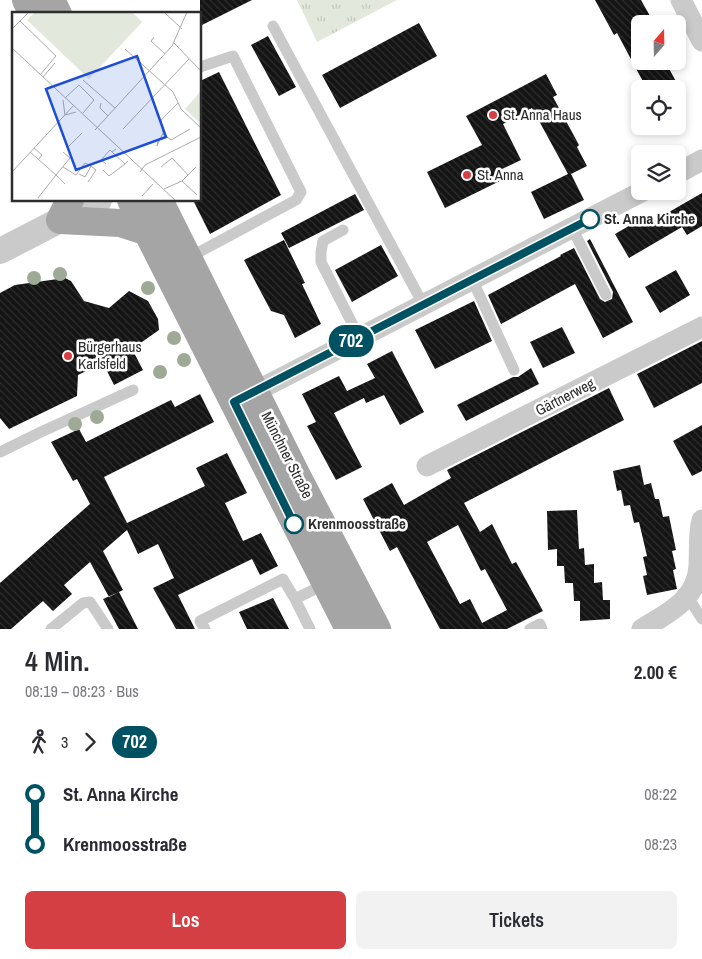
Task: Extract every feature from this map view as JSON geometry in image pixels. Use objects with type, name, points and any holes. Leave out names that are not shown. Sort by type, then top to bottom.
[{"type":"main road","points":[[26,0],[32,12]]},
{"type":"main road","points":[[52,0],[57,12]]},
{"type":"main road","name":"Münchner Straße","points":[[132,201],[377,629]]},
{"type":"main road","name":"Münchner Straße","points":[[160,201],[188,258],[244,397],[325,584],[348,629]]},
{"type":"main road","points":[[65,210],[120,223],[148,232]]},
{"type":"street","points":[[681,0],[702,41]]},
{"type":"street","points":[[686,169],[702,160]]},
{"type":"street","points":[[244,397],[631,197]]},
{"type":"street","points":[[0,251],[65,210],[96,201]]},
{"type":"street","name":"Gärtnerweg","points":[[427,466],[702,327]]},
{"type":"street","points":[[642,629],[680,606],[691,594],[699,569],[699,530],[702,520]]},
{"type":"lane","points":[[273,26],[423,304]]},
{"type":"lane","points":[[188,258],[296,200],[301,192],[233,56],[201,67]]},
{"type":"lane","points":[[572,228],[606,295]]},
{"type":"lane","points":[[343,230],[323,242],[320,252],[321,262],[359,337]]},
{"type":"lane","points":[[472,279],[514,370]]},
{"type":"lane","points":[[0,452],[133,390]]},
{"type":"lane","points":[[205,629],[200,621],[283,580],[310,629]]},
{"type":"lane","points":[[294,599],[325,584]]},
{"type":"lane","points":[[688,597],[702,619]]},
{"type":"lane","points":[[51,629],[83,603],[90,602],[108,629]]},
{"type":"lane","points":[[530,629],[540,624],[542,629]]},
{"type":"green space","points":[[297,0],[397,0],[317,42]]},
{"type":"building","points":[[200,0],[252,0],[201,26]]},
{"type":"building","points":[[595,0],[641,0],[649,15],[631,15],[631,59],[617,33],[614,35]]},
{"type":"building","points":[[419,23],[437,56],[340,108],[322,75]]},
{"type":"building","points":[[268,36],[296,87],[279,96],[251,45]]},
{"type":"building","points":[[637,70],[670,70],[675,80],[642,80]]},
{"type":"building","points":[[219,72],[281,195],[210,234],[194,201],[201,201],[201,81]]},
{"type":"building","points":[[546,74],[557,95],[553,97],[579,145],[577,147],[587,166],[571,174],[584,200],[544,219],[531,192],[568,174],[532,108],[503,124],[521,160],[502,169],[506,178],[445,208],[427,172],[482,145],[466,116]]},
{"type":"building","points":[[702,193],[702,226],[687,235],[682,227],[629,258],[615,234],[646,216],[650,223]]},
{"type":"building","points":[[355,194],[364,210],[289,248],[281,233]]},
{"type":"building","points":[[590,239],[633,322],[603,338],[575,284],[501,324],[488,295],[574,248],[600,299],[605,302],[612,299],[613,292],[587,241]]},
{"type":"building","points":[[284,240],[305,283],[302,284],[321,324],[295,338],[284,315],[271,311],[244,260]]},
{"type":"building","points":[[381,245],[398,276],[352,302],[335,270]]},
{"type":"building","points":[[676,270],[690,295],[660,313],[645,287]]},
{"type":"building","name":"Bürgerhaus Karlsfeld","points":[[65,278],[71,281],[84,301],[109,308],[129,291],[148,301],[158,319],[159,330],[132,349],[143,370],[114,385],[103,363],[78,375],[77,396],[9,429],[0,418],[0,293],[15,285]]},
{"type":"building","points":[[474,301],[492,341],[435,369],[415,330]]},
{"type":"building","points":[[562,327],[575,353],[543,368],[530,342]]},
{"type":"building","points":[[702,341],[702,383],[654,408],[637,374]]},
{"type":"building","points":[[392,351],[424,412],[400,425],[384,395],[366,403],[364,398],[334,413],[362,467],[336,480],[307,426],[316,422],[302,394],[339,376],[347,391],[375,378],[367,364]]},
{"type":"building","points":[[531,368],[539,384],[466,421],[457,405],[513,377],[518,377]]},
{"type":"building","points":[[609,388],[624,420],[464,503],[480,532],[492,524],[512,564],[516,562],[543,611],[507,629],[440,629],[397,547],[390,551],[363,499],[392,483],[404,505],[451,478],[447,470]],"holes":[[[458,525],[481,571],[485,569],[507,610],[482,623],[470,599],[460,604],[427,542]]]},
{"type":"building","points":[[200,394],[214,422],[104,477],[127,523],[205,486],[196,468],[227,453],[247,493],[225,503],[243,541],[261,533],[278,566],[260,575],[252,559],[178,595],[195,629],[176,629],[153,588],[174,578],[158,544],[138,554],[127,530],[103,551],[123,590],[109,597],[90,562],[64,585],[72,594],[53,611],[43,601],[11,629],[0,629],[0,583],[90,504],[77,479],[73,481],[51,442],[79,429],[86,442],[171,400],[175,407]]},
{"type":"building","points":[[702,425],[702,471],[692,476],[673,441]]},
{"type":"building","points":[[640,465],[644,485],[651,483],[655,499],[659,499],[663,517],[669,516],[676,550],[672,551],[676,569],[673,570],[677,589],[647,595],[643,576],[647,575],[643,557],[647,556],[639,522],[634,523],[630,505],[624,506],[621,490],[617,491],[613,471]]},
{"type":"building","points":[[577,510],[579,549],[584,548],[585,565],[594,564],[594,583],[602,582],[603,600],[610,600],[610,619],[580,621],[580,601],[574,601],[573,583],[565,583],[564,566],[557,566],[557,549],[548,550],[547,511]]},
{"type":"building","points":[[119,592],[138,629],[119,629],[103,599]]},
{"type":"building","points":[[273,598],[289,629],[247,629],[239,612]]},
{"type":"bus line","name":"702","points":[[294,524],[234,402],[590,219]]},
{"type":"place","name":"St. Anna Haus","points":[[493,115]]},
{"type":"place","name":"St. Anna","points":[[467,175]]},
{"type":"place","name":"St. Anna Kirche","points":[[590,219]]},
{"type":"place","name":"Bürgerhaus Karlsfeld","points":[[68,356]]},
{"type":"place","name":"Krenmoosstraße","points":[[294,524]]}]
